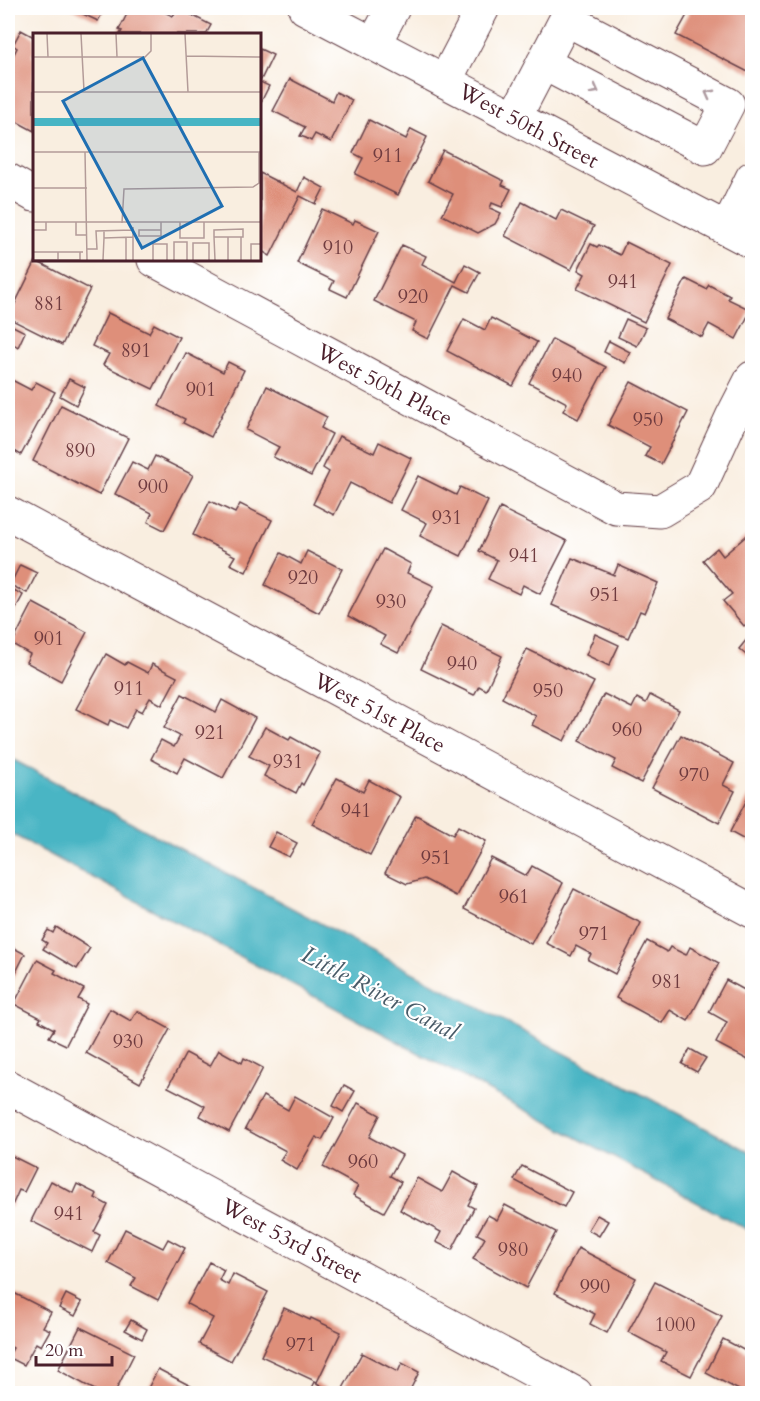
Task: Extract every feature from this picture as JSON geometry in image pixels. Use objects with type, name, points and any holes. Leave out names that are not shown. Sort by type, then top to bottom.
[{"type":"street","points":[[374,44],[393,8]]},
{"type":"street","points":[[445,81],[483,8]]},
{"type":"street","name":"West 50th Street","points":[[312,9],[374,44],[740,236]]},
{"type":"street","points":[[515,117],[543,63],[566,19],[728,104],[705,148],[543,63]]},
{"type":"street","points":[[740,236],[753,178]]},
{"type":"street","points":[[8,180],[33,194]]},
{"type":"street","name":"West 50th Place","points":[[156,261],[616,508],[660,511],[700,487],[732,417],[753,378]]},
{"type":"street","name":"West 51st Place","points":[[8,513],[753,911]]},
{"type":"street","name":"West 53rd Street","points":[[8,1087],[573,1393]]},
{"type":"water","name":"Little River Canal","points":[[8,757],[752,1153],[752,1232],[8,832]]},
{"type":"building","points":[[70,8],[105,8],[98,21]]},
{"type":"building","points":[[130,8],[155,8],[173,16],[178,8],[211,25],[207,33],[121,33],[122,31],[119,30]]},
{"type":"building","points":[[691,8],[752,8],[752,74],[676,35]]},
{"type":"building","points":[[21,30],[33,36],[33,130],[8,117],[8,66],[17,48],[13,45]]},
{"type":"building","points":[[261,49],[273,55],[261,80]]},
{"type":"building","points":[[290,79],[332,101],[336,92],[352,100],[331,142],[315,134],[311,141],[300,136],[305,127],[273,111]]},
{"type":"building","points":[[261,82],[269,86],[261,102]]},
{"type":"building","points":[[369,120],[406,139],[411,129],[427,137],[398,195],[355,174],[363,158],[353,153]]},
{"type":"building","points":[[443,150],[504,181],[502,185],[511,189],[502,207],[492,203],[490,208],[501,213],[495,224],[478,233],[442,215],[453,194],[428,181]]},
{"type":"building","points":[[261,174],[297,192],[304,177],[324,188],[316,204],[300,196],[270,256],[261,251]]},
{"type":"building","points":[[522,202],[556,220],[561,210],[594,226],[571,270],[505,236]]},
{"type":"building","points":[[322,209],[353,224],[355,220],[379,231],[347,297],[330,289],[334,281],[297,263]]},
{"type":"building","points":[[626,242],[672,265],[644,322],[577,289],[585,274],[578,270],[591,244],[597,247],[599,245],[620,255]]},
{"type":"building","points":[[402,245],[426,256],[422,264],[456,282],[465,264],[480,272],[469,292],[455,285],[428,339],[412,331],[416,322],[374,301]]},
{"type":"building","points":[[8,246],[15,250],[8,266]]},
{"type":"building","points":[[36,261],[90,289],[62,345],[8,318]]},
{"type":"building","points":[[686,279],[706,289],[709,285],[730,296],[728,299],[751,310],[736,339],[709,324],[702,337],[665,319]]},
{"type":"building","points":[[108,313],[149,333],[154,324],[179,337],[153,389],[103,365],[109,354],[92,346]]},
{"type":"building","points":[[491,318],[537,342],[513,386],[447,351],[464,319],[485,330]]},
{"type":"building","points":[[626,319],[646,328],[637,346],[618,337]]},
{"type":"building","points":[[9,324],[25,332],[18,347],[8,341]]},
{"type":"building","points":[[552,339],[606,367],[578,419],[563,411],[567,403],[529,383]]},
{"type":"building","points":[[609,341],[630,352],[625,363],[604,352]]},
{"type":"building","points":[[186,353],[223,372],[228,362],[244,370],[211,437],[183,423],[185,419],[159,406]]},
{"type":"building","points":[[8,378],[31,390],[36,382],[55,392],[21,455],[8,447]]},
{"type":"building","points":[[69,379],[85,387],[76,405],[60,396]]},
{"type":"building","points":[[631,382],[688,412],[661,464],[645,456],[650,447],[608,425]]},
{"type":"building","points":[[267,386],[327,417],[321,428],[332,434],[311,476],[273,457],[279,447],[246,430]]},
{"type":"building","points":[[61,405],[128,438],[99,495],[33,461]]},
{"type":"building","points":[[339,436],[374,453],[379,442],[411,458],[389,503],[350,483],[334,515],[313,504],[329,472],[323,468]]},
{"type":"building","points":[[155,456],[193,475],[164,530],[148,522],[152,513],[115,494],[132,462],[148,470]]},
{"type":"building","points":[[418,476],[456,495],[460,487],[488,501],[461,556],[420,536],[427,523],[401,510]]},
{"type":"building","points":[[210,501],[235,513],[240,504],[272,520],[246,572],[230,564],[235,556],[193,535]]},
{"type":"building","points":[[500,508],[567,541],[540,594],[523,585],[519,594],[488,579],[497,560],[479,551]]},
{"type":"building","points":[[752,531],[752,619],[744,626],[723,601],[732,594],[703,560],[717,548],[723,556]]},
{"type":"building","points":[[383,549],[411,564],[407,573],[434,586],[398,653],[380,644],[385,636],[348,616]]},
{"type":"building","points":[[307,551],[342,569],[319,613],[265,585],[281,553],[301,564]]},
{"type":"building","points":[[572,558],[614,575],[618,565],[658,583],[645,613],[640,611],[628,638],[552,605]]},
{"type":"building","points":[[20,565],[37,573],[27,593],[10,585]]},
{"type":"building","points":[[8,587],[23,595],[8,623]]},
{"type":"building","points":[[33,603],[87,632],[61,681],[26,662],[30,654],[12,644]]},
{"type":"building","points":[[441,626],[502,656],[486,690],[479,686],[474,695],[421,669]]},
{"type":"building","points":[[595,634],[619,645],[609,666],[586,655]]},
{"type":"building","points":[[752,635],[752,660],[739,649]]},
{"type":"building","points":[[527,649],[594,682],[564,741],[532,725],[536,716],[502,698]]},
{"type":"building","points":[[106,654],[125,665],[127,662],[148,673],[152,664],[177,677],[162,705],[150,698],[142,712],[136,709],[126,728],[110,720],[108,725],[76,709]]},
{"type":"building","points":[[182,694],[216,712],[222,700],[255,718],[223,778],[185,758],[177,773],[151,759],[161,740],[174,747],[180,736],[164,728]]},
{"type":"building","points":[[604,694],[632,708],[637,698],[646,703],[650,695],[679,710],[641,783],[612,768],[616,760],[579,741]]},
{"type":"building","points":[[265,727],[289,740],[291,737],[320,753],[303,785],[301,783],[296,793],[264,776],[269,766],[249,756]]},
{"type":"building","points":[[681,735],[734,763],[723,785],[735,791],[719,823],[652,788]]},
{"type":"building","points":[[337,778],[363,792],[369,780],[400,797],[370,855],[312,824]]},
{"type":"building","points":[[752,790],[752,844],[730,832]]},
{"type":"building","points":[[416,815],[453,835],[458,826],[486,841],[456,896],[424,879],[407,884],[385,873]]},
{"type":"building","points":[[276,832],[297,843],[289,857],[268,847]]},
{"type":"building","points":[[491,858],[526,876],[532,866],[563,883],[531,944],[464,909]]},
{"type":"building","points":[[574,889],[641,923],[615,974],[588,960],[591,954],[576,946],[571,956],[546,943]]},
{"type":"building","points":[[56,927],[90,948],[77,969],[43,949],[47,943],[42,940],[48,930],[53,933]]},
{"type":"building","points":[[647,941],[667,952],[670,947],[686,955],[690,947],[719,963],[688,1021],[670,1010],[662,1023],[616,998]]},
{"type":"building","points":[[8,945],[25,954],[8,988]]},
{"type":"building","points":[[37,960],[56,970],[54,973],[84,989],[78,999],[87,1004],[66,1045],[49,1037],[54,1029],[39,1021],[41,1018],[14,1004]]},
{"type":"building","points":[[726,980],[752,994],[752,1062],[716,1043],[727,1022],[709,1012]]},
{"type":"building","points":[[110,1009],[131,1021],[137,1011],[170,1029],[140,1083],[86,1053]]},
{"type":"building","points":[[690,1049],[706,1058],[697,1072],[682,1064]]},
{"type":"building","points":[[219,1050],[242,1063],[244,1058],[263,1068],[229,1132],[200,1116],[205,1106],[168,1087],[186,1053],[210,1066]]},
{"type":"building","points":[[344,1085],[355,1091],[343,1112],[333,1106]]},
{"type":"building","points":[[263,1096],[288,1110],[295,1096],[334,1118],[322,1140],[316,1137],[297,1170],[280,1160],[286,1151],[245,1129]]},
{"type":"building","points":[[358,1103],[380,1115],[369,1137],[402,1155],[390,1176],[401,1182],[384,1212],[353,1195],[358,1186],[323,1167]]},
{"type":"building","points":[[8,1154],[36,1168],[24,1192],[19,1190],[11,1208],[8,1206]]},
{"type":"building","points":[[522,1166],[572,1192],[564,1207],[514,1180]]},
{"type":"building","points":[[453,1172],[478,1186],[468,1205],[474,1208],[452,1250],[436,1242],[441,1232],[400,1210],[417,1178],[442,1192]]},
{"type":"building","points":[[51,1181],[73,1193],[77,1184],[97,1194],[95,1198],[108,1205],[94,1232],[100,1235],[92,1252],[31,1221]]},
{"type":"building","points":[[505,1205],[556,1232],[526,1288],[473,1259],[485,1238],[477,1234],[488,1215],[497,1220]]},
{"type":"building","points":[[597,1215],[608,1221],[599,1236],[588,1230]]},
{"type":"building","points":[[125,1229],[163,1248],[168,1239],[185,1248],[158,1300],[131,1286],[136,1278],[108,1263]]},
{"type":"building","points":[[578,1248],[636,1278],[607,1333],[590,1324],[595,1314],[555,1293]]},
{"type":"building","points":[[209,1262],[224,1270],[219,1280],[228,1285],[233,1274],[268,1292],[231,1361],[199,1344],[213,1318],[187,1304]]},
{"type":"building","points":[[655,1282],[722,1316],[691,1376],[661,1361],[666,1352],[628,1332]]},
{"type":"building","points":[[8,1290],[51,1312],[43,1327],[50,1330],[41,1346],[36,1343],[24,1365],[8,1357],[13,1348],[8,1345]]},
{"type":"building","points":[[66,1294],[82,1302],[75,1316],[59,1308]]},
{"type":"building","points":[[284,1308],[341,1332],[317,1382],[261,1356]]},
{"type":"building","points":[[131,1320],[147,1329],[142,1339],[125,1330]]},
{"type":"building","points":[[80,1327],[134,1354],[114,1394],[93,1394],[95,1390],[58,1370]]},
{"type":"building","points":[[723,1339],[749,1353],[752,1345],[752,1394],[739,1394],[741,1391],[706,1373]]},
{"type":"building","points":[[362,1353],[398,1372],[402,1363],[419,1372],[408,1394],[340,1394]]},
{"type":"building","points":[[158,1369],[206,1394],[145,1394]]},
{"type":"building","points":[[315,1382],[332,1392],[331,1394],[309,1394]]}]
